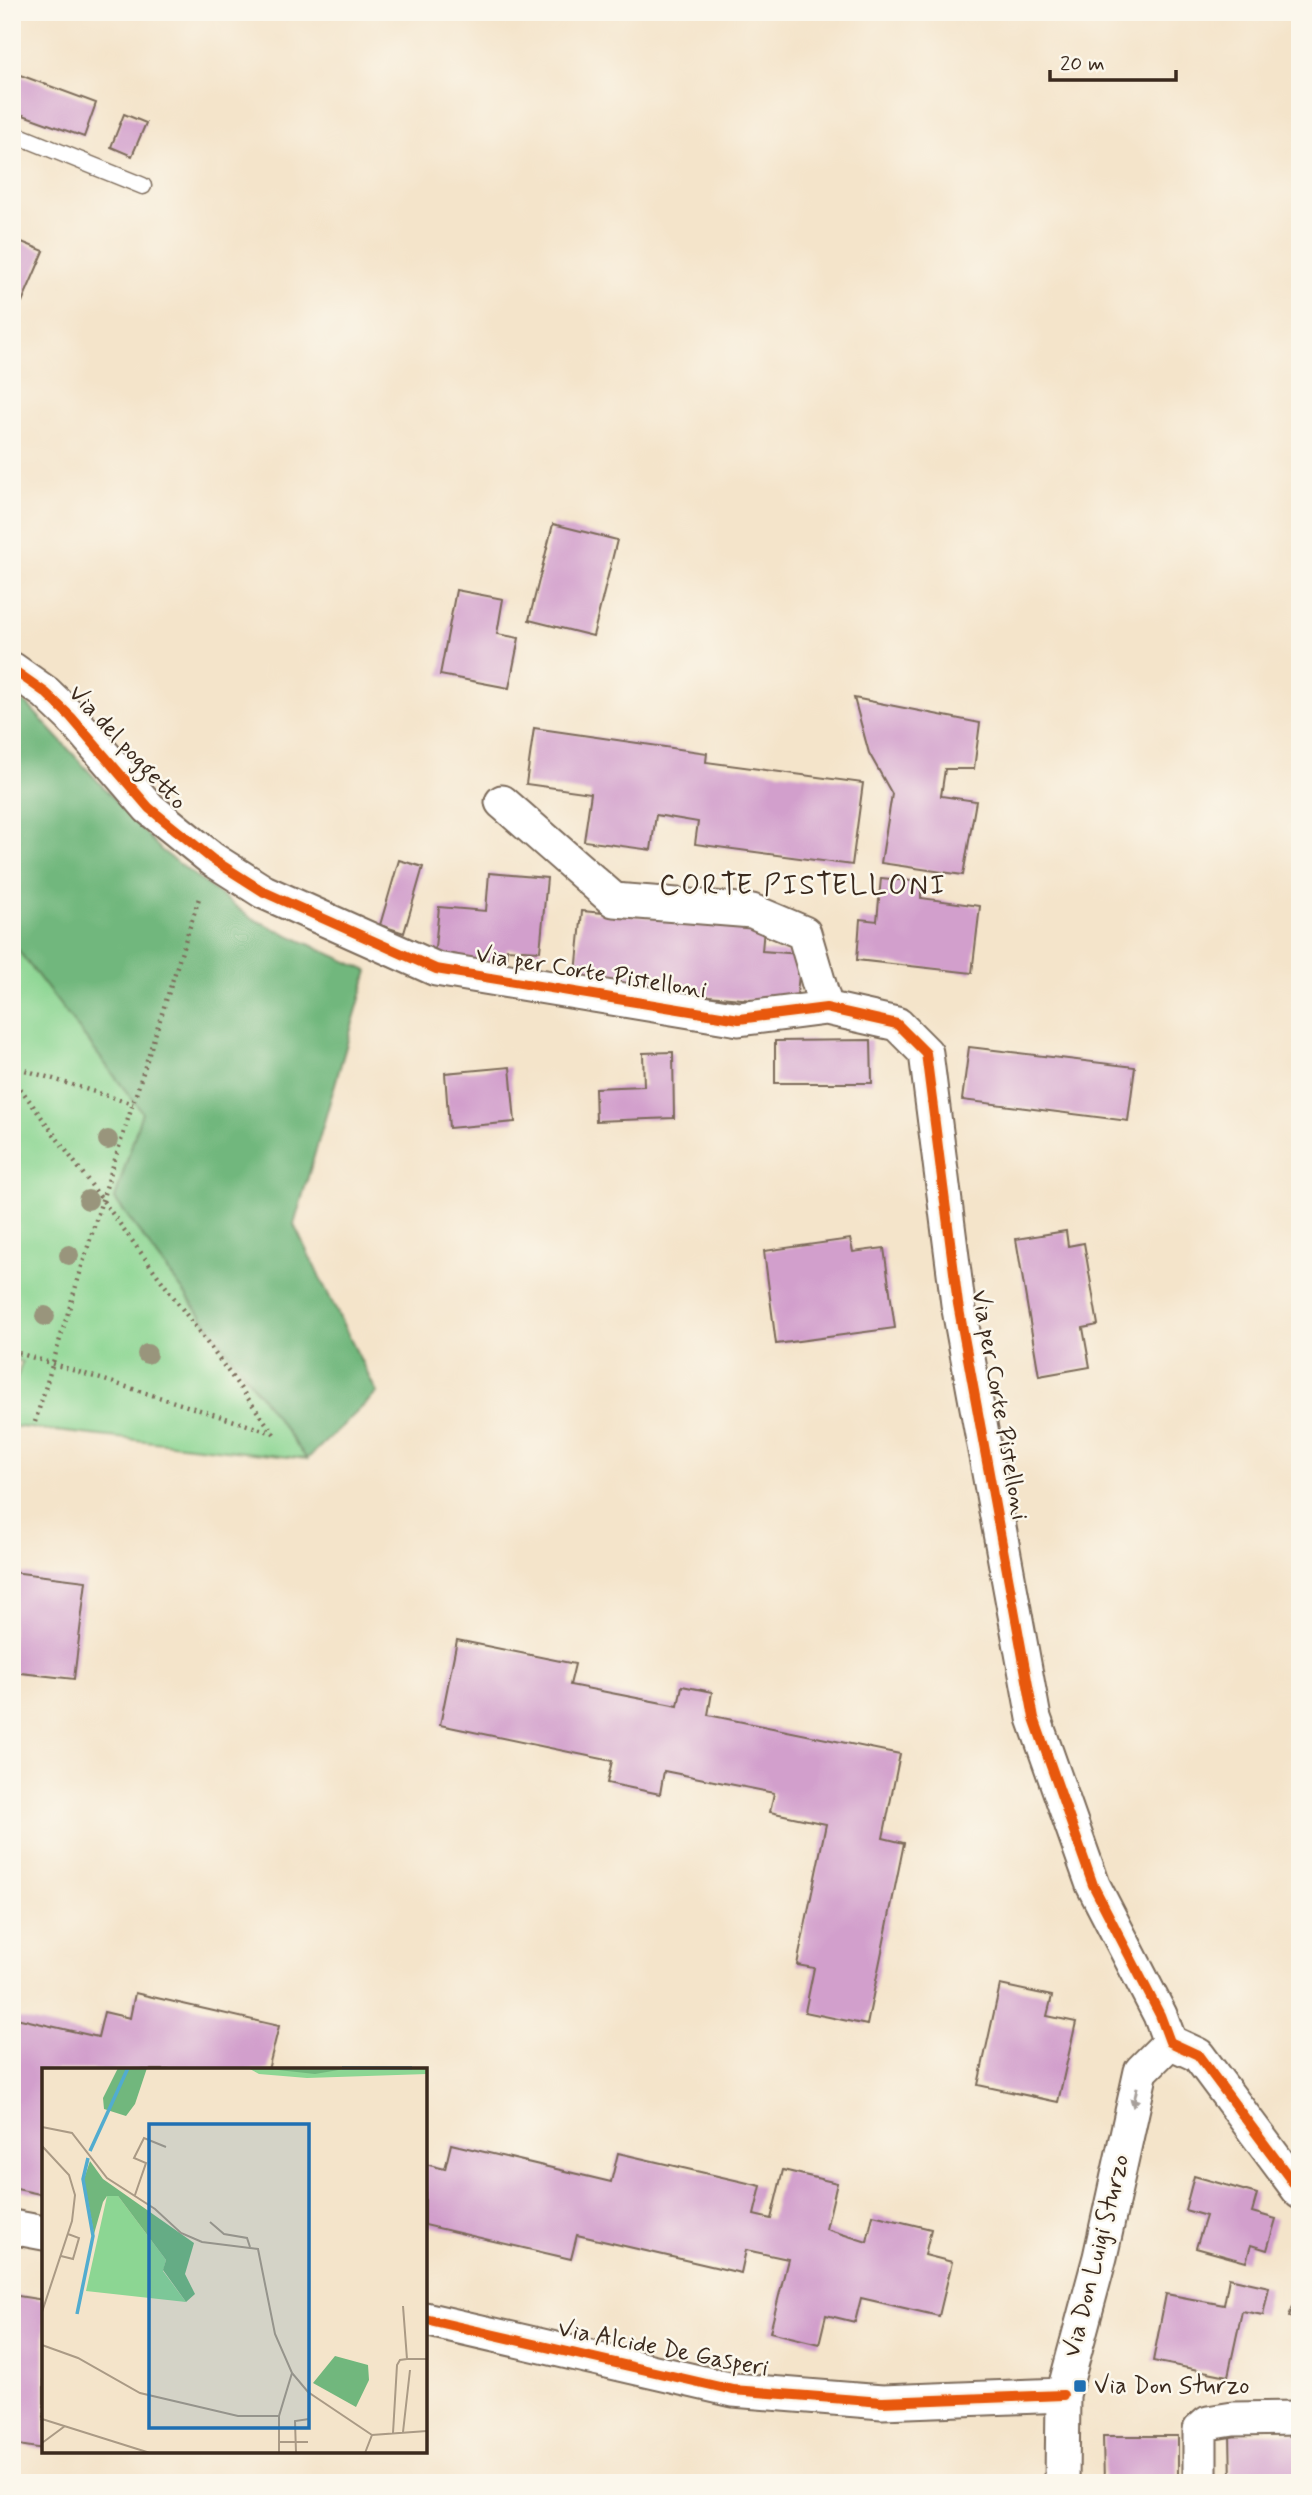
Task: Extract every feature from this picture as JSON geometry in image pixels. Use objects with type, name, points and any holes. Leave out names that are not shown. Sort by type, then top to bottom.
[{"type":"street","name":"Via del poggetto","points":[[12,669],[46,693],[71,717],[149,808],[212,859],[264,892],[436,969]]},
{"type":"street","points":[[502,802],[614,900],[752,911],[804,933],[826,1008]]},
{"type":"street","name":"Via per Corte Pistelloni","points":[[436,969],[739,1019],[826,1008],[897,1024],[926,1053],[958,1304],[1034,1718],[1093,1885],[1160,2015],[1170,2042]]},
{"type":"street","points":[[1170,2042],[1198,2054],[1300,2192]]},
{"type":"street","name":"Via Don Luigi Sturzo","points":[[1062,2483],[1063,2395],[1100,2257],[1141,2071],[1170,2042]]},
{"type":"street","points":[[12,2227],[42,2233]]},
{"type":"street","name":"Via Alcide De Gasperi","points":[[427,2319],[733,2390],[883,2402],[1063,2395]]},
{"type":"street","points":[[1200,2483],[1200,2430],[1208,2423],[1233,2419],[1300,2418]]},
{"type":"lane","points":[[12,133],[143,186]]},
{"type":"path","points":[[35,1422],[102,1200],[212,859]]},
{"type":"path","points":[[12,1066],[133,1104]]},
{"type":"path","points":[[12,1077],[274,1434],[12,1351]]},
{"type":"path","points":[[12,1326],[21,1300]]},
{"type":"green space","points":[[12,695],[28,705],[161,850],[251,918],[368,971],[294,1225],[377,1393],[307,1459],[115,1199],[142,1112],[12,942]]},
{"type":"green space","points":[[12,942],[142,1112],[115,1199],[307,1459],[12,1426],[12,1394],[22,1362],[12,1359]]},
{"type":"building","points":[[12,72],[96,103],[84,137],[12,111]]},
{"type":"building","points":[[124,114],[146,123],[132,156],[111,147]]},
{"type":"building","points":[[12,238],[44,251],[22,302],[12,298]]},
{"type":"building","points":[[553,524],[617,540],[593,636],[529,620]]},
{"type":"building","points":[[456,590],[503,599],[497,634],[519,638],[509,688],[440,675]]},
{"type":"building","points":[[854,698],[980,723],[974,769],[945,769],[941,796],[976,801],[963,875],[881,863],[892,794],[869,753]]},
{"type":"building","points":[[534,728],[707,753],[706,762],[863,783],[852,865],[695,844],[698,822],[656,815],[651,850],[584,841],[591,793],[526,784]]},
{"type":"building","points":[[399,860],[423,867],[404,933],[380,925]]},
{"type":"building","points":[[489,873],[547,878],[540,951],[507,949],[506,964],[434,958],[439,907],[486,911]]},
{"type":"building","points":[[881,878],[921,882],[921,898],[980,906],[972,973],[857,960],[860,919],[877,921]]},
{"type":"building","points":[[582,911],[764,928],[762,951],[801,954],[796,1004],[575,984]]},
{"type":"building","points":[[871,1040],[872,1083],[775,1083],[775,1041]]},
{"type":"building","points":[[969,1047],[1135,1067],[1128,1121],[962,1100]]},
{"type":"building","points":[[673,1052],[674,1118],[596,1121],[595,1088],[644,1086],[643,1053]]},
{"type":"building","points":[[510,1067],[515,1122],[449,1128],[445,1073]]},
{"type":"building","points":[[1066,1231],[1068,1246],[1084,1243],[1098,1325],[1083,1328],[1090,1367],[1039,1376],[1016,1239]]},
{"type":"building","points":[[850,1239],[853,1252],[884,1248],[895,1328],[776,1344],[764,1251]]},
{"type":"building","points":[[12,1572],[86,1581],[74,1679],[12,1672]]},
{"type":"building","points":[[457,1640],[575,1664],[570,1685],[678,1706],[682,1686],[712,1692],[708,1715],[900,1754],[883,1838],[904,1843],[867,2025],[805,2012],[814,1968],[797,1965],[826,1824],[770,1812],[774,1793],[664,1771],[660,1794],[607,1783],[612,1761],[440,1725]]},
{"type":"building","points":[[1000,1985],[1052,1996],[1047,2016],[1076,2022],[1058,2102],[978,2085]]},
{"type":"building","points":[[135,1993],[279,2026],[268,2068],[42,2068],[42,2195],[12,2188],[12,2017],[98,2037],[104,2012],[130,2018]]},
{"type":"building","points":[[451,2144],[611,2182],[618,2153],[761,2186],[754,2215],[771,2219],[783,2170],[837,2183],[826,2229],[867,2242],[873,2215],[931,2229],[925,2255],[952,2262],[939,2316],[861,2298],[855,2322],[826,2315],[819,2344],[770,2332],[788,2259],[746,2250],[741,2273],[577,2235],[571,2259],[427,2225],[427,2164],[445,2169]]},
{"type":"building","points":[[1194,2176],[1257,2194],[1252,2212],[1276,2219],[1267,2250],[1251,2245],[1246,2262],[1196,2248],[1206,2216],[1185,2210]]},
{"type":"building","points":[[1229,2278],[1269,2287],[1263,2315],[1242,2311],[1228,2376],[1153,2361],[1166,2294],[1224,2305]]},
{"type":"building","points":[[1300,2290],[1300,2320],[1289,2316]]},
{"type":"building","points":[[12,2295],[42,2300],[42,2449],[12,2444]]},
{"type":"building","points":[[1230,2433],[1300,2433],[1300,2483],[1231,2483]]},
{"type":"building","points":[[1103,2436],[1178,2436],[1178,2483],[1104,2483]]},
{"type":"cycle path","points":[[12,669],[46,693],[71,717],[149,808],[212,859],[264,892],[436,969],[739,1019],[826,1008],[897,1024],[926,1053],[958,1304],[1034,1718],[1093,1885],[1160,2015],[1170,2042],[1198,2055],[1300,2192]]},
{"type":"cycle path","points":[[427,2319],[733,2390],[882,2402],[1063,2395]]},
{"type":"place","name":"Via Don Sturzo","points":[[1080,2386]]},
{"type":"district","name":"CORTE PISTELLONI","points":[[803,886]]}]
